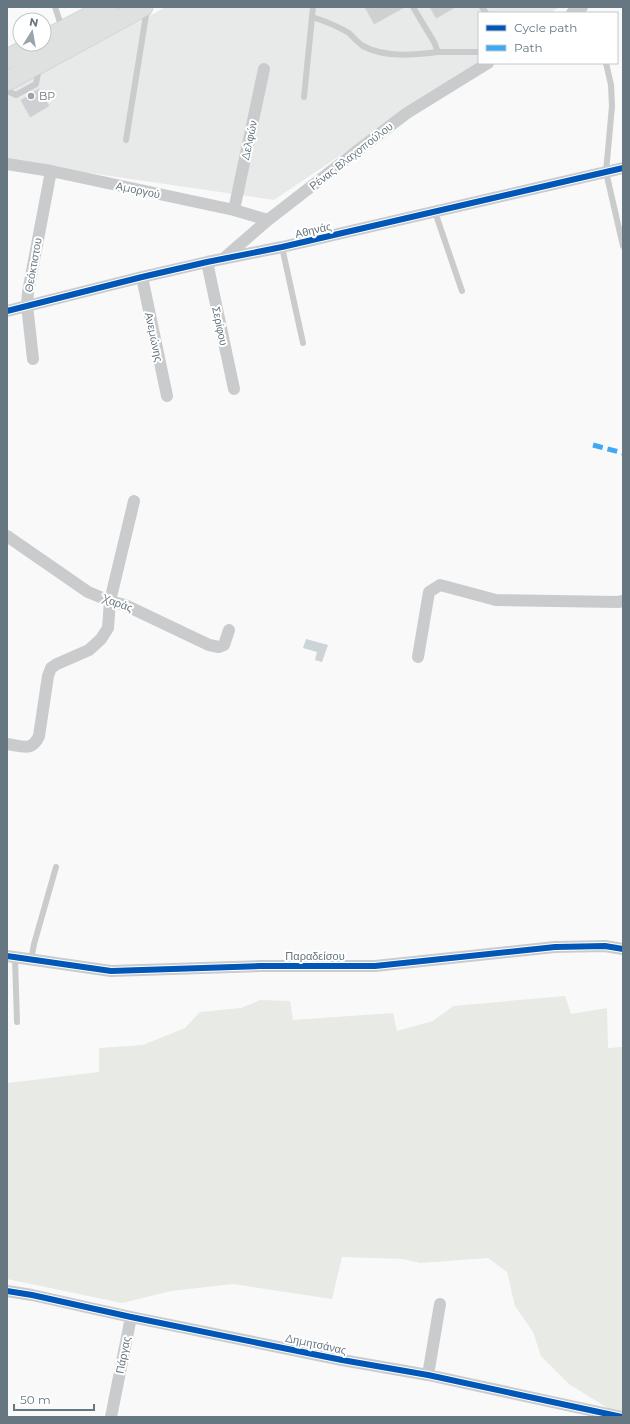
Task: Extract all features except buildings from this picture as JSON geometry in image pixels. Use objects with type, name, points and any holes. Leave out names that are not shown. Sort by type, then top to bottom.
[{"type":"main road","points":[[52,36],[108,7]]},
{"type":"main road","points":[[7,81],[143,7]]},
{"type":"main road","points":[[7,59],[21,52]]},
{"type":"street","name":"Ρένας Βλαχοπούλου","points":[[222,259],[268,220],[366,144],[407,114],[486,64]]},
{"type":"street","name":"Δελφών","points":[[234,210],[264,69]]},
{"type":"street","name":"Αμοργού","points":[[7,164],[51,171],[234,210],[268,220]]},
{"type":"street","name":"Αθηνάς","points":[[7,311],[142,277],[282,247],[623,168]]},
{"type":"street","name":"Θεόκτιστου","points":[[34,359],[27,305],[28,292],[51,171]]},
{"type":"street","name":"Σερίφου","points":[[207,262],[234,389]]},
{"type":"street","name":"Ανεμώνης","points":[[142,277],[167,396]]},
{"type":"street","points":[[7,744],[31,747],[36,744],[39,736],[48,676],[51,668],[89,650],[101,639],[108,628],[110,601],[134,501]]},
{"type":"street","name":"Χαράς","points":[[7,536],[88,592],[125,605],[209,645],[219,647],[224,645],[229,630]]},
{"type":"street","points":[[418,656],[429,592],[440,585],[496,600],[574,602],[623,601]]},
{"type":"street","name":"Παραδείσου","points":[[11,957],[111,971],[260,966],[375,966],[555,947],[605,946],[623,949]]},
{"type":"street","name":"Δημητσάνας","points":[[7,1291],[342,1360],[428,1375],[622,1417]]},
{"type":"street","points":[[428,1375],[440,1304]]},
{"type":"street","name":"Πάργας","points":[[111,1417],[131,1317]]},
{"type":"lane","points":[[55,7],[63,30]]},
{"type":"lane","points":[[126,140],[147,7]]},
{"type":"lane","points":[[304,97],[313,7]]},
{"type":"lane","points":[[412,7],[438,52]]},
{"type":"lane","points":[[312,17],[330,23],[348,33],[363,46],[379,51],[397,54],[478,52]]},
{"type":"lane","points":[[7,91],[16,95],[36,84],[40,63]]},
{"type":"lane","points":[[606,64],[611,85],[612,106],[606,172],[623,246]]},
{"type":"lane","points":[[435,212],[462,291]]},
{"type":"lane","points":[[282,247],[303,343]]},
{"type":"lane","points":[[31,960],[34,944],[56,867]]},
{"type":"lane","points":[[11,957],[17,1022]]},
{"type":"shaded area","points":[[166,7],[559,7],[552,12],[478,12],[478,63],[274,200],[7,161],[7,92]]},
{"type":"shaded area","points":[[306,639],[328,645],[322,662],[315,660],[317,652],[303,648]]},
{"type":"shaded area","points":[[565,996],[571,1014],[607,1008],[608,1048],[623,1047],[623,1412],[609,1409],[569,1384],[541,1356],[533,1332],[515,1306],[507,1272],[488,1258],[420,1263],[403,1259],[342,1257],[332,1299],[233,1284],[171,1291],[122,1303],[7,1279],[7,1078],[8,1083],[99,1072],[99,1048],[143,1045],[185,1028],[200,1012],[241,1008],[260,1000],[290,1001],[293,1020],[393,1013],[397,1031],[433,1021],[453,1006]]},
{"type":"marked path","points":[[593,445],[623,453]]},
{"type":"cycle path","points":[[7,311],[142,277],[282,247],[623,168]]},
{"type":"cycle path","points":[[7,956],[111,971],[260,966],[375,966],[555,947],[605,946],[623,949]]},
{"type":"cycle path","points":[[7,1291],[342,1360],[428,1375],[622,1417]]},
{"type":"place","name":"BP","points":[[31,96]]}]
